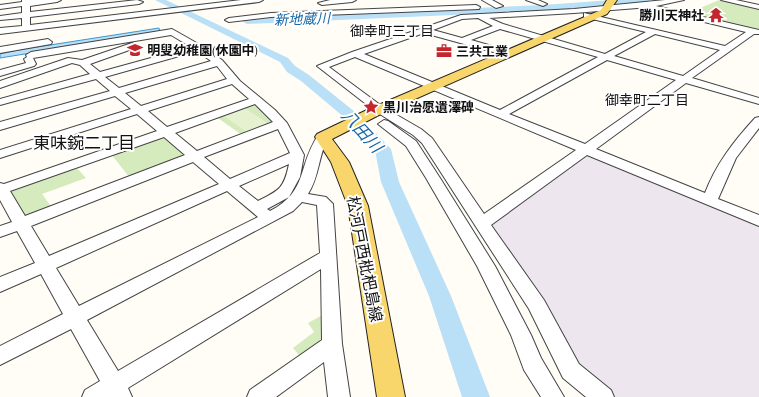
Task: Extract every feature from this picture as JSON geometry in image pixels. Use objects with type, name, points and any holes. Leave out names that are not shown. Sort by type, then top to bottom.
[{"type":"main road","points":[[326,135],[379,115],[432,86],[593,16],[609,6]]},
{"type":"main road","name":"松河戸西枇杷島線","points":[[326,135],[340,162],[358,206],[391,397]]},
{"type":"street","points":[[0,7],[26,2],[57,0]]},
{"type":"street","points":[[0,31],[259,0]]},
{"type":"street","points":[[315,2],[352,0]]},
{"type":"street","points":[[229,20],[271,15],[399,9],[426,4],[470,3],[503,6],[486,0]]},
{"type":"street","points":[[521,5],[547,4],[530,0]]},
{"type":"street","points":[[553,397],[532,363],[521,335],[486,266],[411,144],[322,66],[461,17],[574,12],[609,6],[645,5],[680,0]]},
{"type":"street","points":[[725,0],[759,7]]},
{"type":"street","points":[[0,18],[136,1],[153,10],[75,22]]},
{"type":"street","points":[[0,73],[31,64],[29,57],[30,41],[26,28],[26,2]]},
{"type":"street","points":[[315,2],[326,12]]},
{"type":"street","points":[[237,3],[255,10],[303,6]]},
{"type":"street","points":[[389,3],[399,9]]},
{"type":"street","points":[[470,3],[480,16],[500,26],[759,101]]},
{"type":"street","points":[[645,5],[756,31]]},
{"type":"street","points":[[574,12],[727,48]]},
{"type":"street","points":[[75,22],[159,14],[171,21]]},
{"type":"street","points":[[129,30],[177,24],[172,32]]},
{"type":"street","points":[[462,41],[500,26]]},
{"type":"street","points":[[424,30],[507,53]]},
{"type":"street","points":[[500,114],[654,31]]},
{"type":"street","points":[[483,223],[727,48],[756,31]]},
{"type":"street","points":[[0,50],[30,50],[172,32],[219,62],[234,80],[280,122],[297,155],[293,177],[284,194],[263,214],[75,317],[0,356]]},
{"type":"street","points":[[83,63],[149,40],[154,35]]},
{"type":"street","points":[[30,50],[56,40]]},
{"type":"street","points":[[0,102],[199,48]]},
{"type":"street","points":[[355,54],[759,221]]},
{"type":"street","points":[[0,85],[71,60],[83,63],[263,214]]},
{"type":"street","points":[[0,126],[219,62]]},
{"type":"street","points":[[0,154],[234,80]]},
{"type":"street","points":[[118,391],[0,189],[257,100]]},
{"type":"street","points":[[379,115],[417,132],[427,141],[537,305],[571,371],[603,397]]},
{"type":"street","points":[[710,201],[720,172],[734,147],[759,121]]},
{"type":"street","points":[[0,232],[280,122]]},
{"type":"street","points":[[263,214],[288,208],[300,197],[307,183],[310,164],[316,146],[326,135]]},
{"type":"street","points":[[0,285],[297,155]]},
{"type":"street","points":[[300,197],[321,200],[325,204],[329,256],[332,344],[339,397]]},
{"type":"street","points":[[93,397],[118,391],[329,256]]},
{"type":"street","points":[[258,397],[332,344]]},
{"type":"shaded area","points":[[585,154],[759,225],[759,397],[610,397],[575,368],[490,227],[490,223]]},
{"type":"green space","points":[[719,0],[759,7],[759,31],[686,14]]},
{"type":"green space","points":[[256,103],[276,121],[270,125],[242,107]]},
{"type":"green space","points":[[242,107],[270,125],[249,133],[222,114]]},
{"type":"green space","points":[[222,114],[249,133],[242,135],[215,116]]},
{"type":"green space","points":[[164,135],[189,156],[130,178],[111,154]]},
{"type":"green space","points":[[75,166],[86,178],[42,194],[53,209],[24,218],[8,190]]},
{"type":"green space","points":[[326,313],[330,344],[304,361],[293,348],[314,332],[308,323]]},
{"type":"water","points":[[159,28],[160,32],[0,58],[0,54],[18,50]]},
{"type":"waterway","name":"八田川","points":[[159,0],[284,60],[291,69],[305,78],[350,115],[383,149],[390,182],[440,296],[476,397]]},
{"type":"waterway","name":"新地蔵川","points":[[247,21],[543,8],[646,0]]},
{"type":"place","name":"勝川天神社","points":[[716,15]]},
{"type":"place","name":"明叟幼稚園(休園中)","points":[[135,50]]},
{"type":"place","name":"三共工業","points":[[444,51]]},
{"type":"place","name":"黒川治愿遺澤碑","points":[[371,107]]},
{"type":"district","name":"御幸町三丁目","points":[[392,31]]},
{"type":"district","name":"御幸町二丁目","points":[[647,100]]},
{"type":"district","name":"東味鋺二丁目","points":[[84,143]]}]
